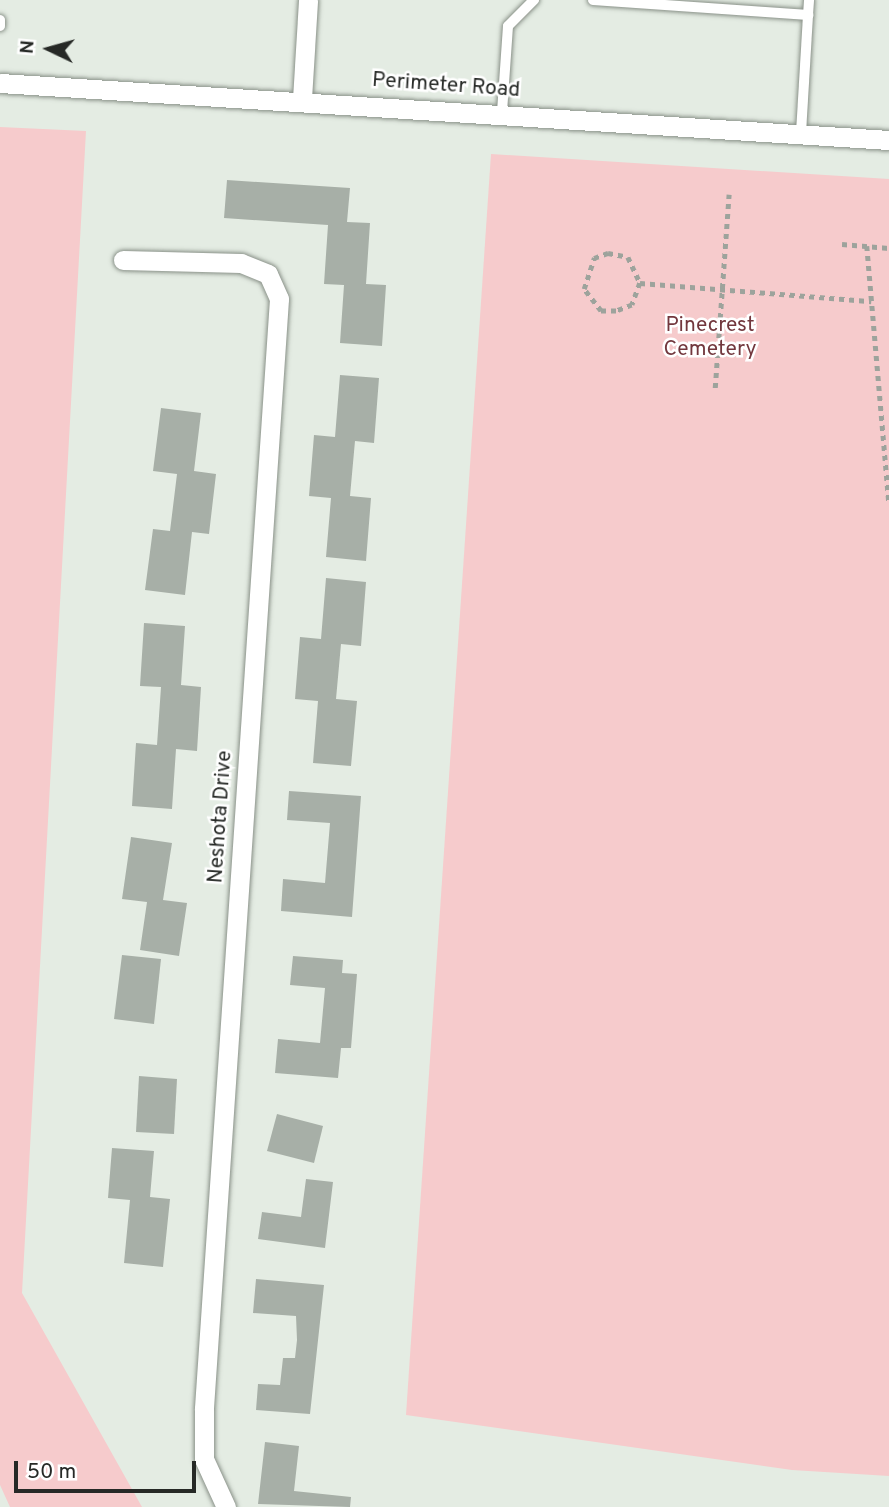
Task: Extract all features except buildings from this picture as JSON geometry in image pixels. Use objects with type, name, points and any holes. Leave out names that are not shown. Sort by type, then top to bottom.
[{"type":"street","points":[[302,99],[308,0]]},
{"type":"street","name":"Perimeter Road","points":[[0,83],[302,99],[889,140]]},
{"type":"street","name":"Neshota Drive","points":[[123,260],[241,263],[268,274],[279,299],[204,1409],[204,1459],[226,1507]]},
{"type":"lane","points":[[502,112],[508,26],[534,0]]},
{"type":"lane","points":[[593,0],[808,15]]},
{"type":"lane","points":[[801,133],[809,0]]},
{"type":"lane","points":[[0,20],[0,26]]},
{"type":"path","points":[[715,388],[729,195]]},
{"type":"path","points":[[842,244],[889,248]]},
{"type":"path","points":[[867,246],[889,503]]},
{"type":"path","points":[[608,253],[628,257],[640,284],[632,304],[616,311],[601,311],[584,289],[594,258],[608,253]]},
{"type":"path","points":[[640,284],[871,301]]},
{"type":"green space","points":[[0,127],[86,131],[22,1293],[142,1507],[10,1507],[0,1485]]},
{"type":"green space","name":"Pinecrest Cemetery","points":[[491,154],[889,179],[889,1476],[792,1470],[406,1415]]}]
